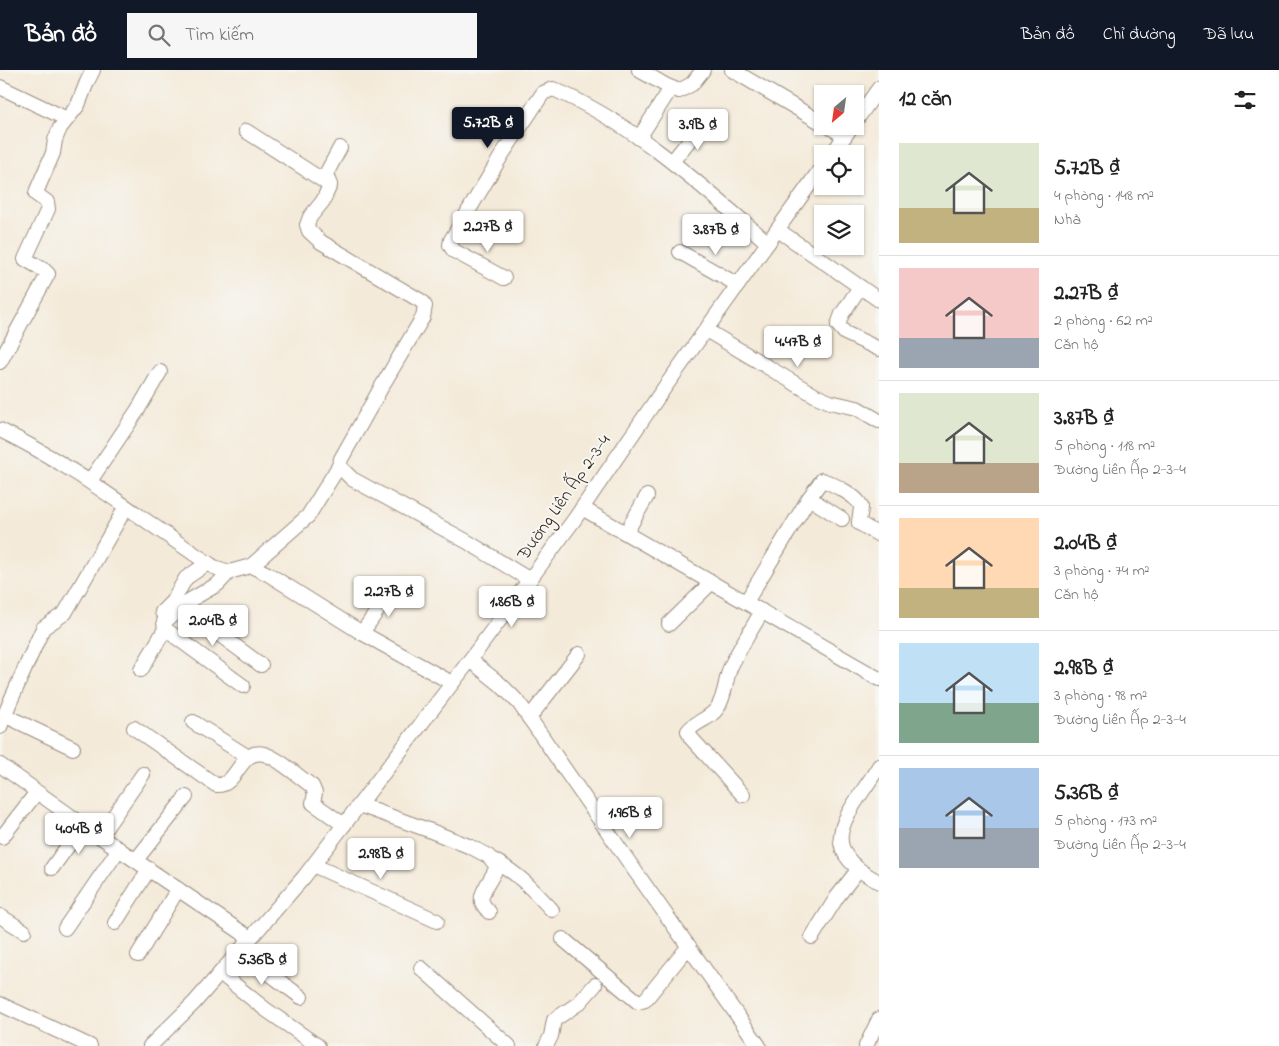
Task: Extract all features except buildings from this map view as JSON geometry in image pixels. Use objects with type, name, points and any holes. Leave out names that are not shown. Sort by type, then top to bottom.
[{"type":"street","points":[[0,362],[48,274],[25,259],[48,209],[47,202],[36,194],[53,153],[55,140],[78,105],[86,82],[93,70]]},
{"type":"street","points":[[639,70],[679,91],[692,84],[703,70]]},
{"type":"street","points":[[732,70],[814,118]]},
{"type":"street","points":[[0,87],[67,120]]},
{"type":"street","points":[[640,138],[671,88]]},
{"type":"street","points":[[864,109],[879,88]]},
{"type":"street","points":[[504,278],[454,251],[450,242],[502,153],[543,93],[554,89],[581,101],[640,138],[672,162],[768,243]]},
{"type":"street","points":[[672,162],[703,123]]},
{"type":"street","points":[[246,131],[330,185]]},
{"type":"street","points":[[0,430],[31,445],[90,482],[219,569],[229,572],[251,566],[308,516],[339,466],[341,459],[382,386],[424,317],[425,306],[421,301],[321,242],[309,231],[307,225],[310,218],[323,201],[330,185],[326,174],[340,148]]},
{"type":"street","name":"Đường Liên Ấp 2-3-4","points":[[150,1046],[194,1003],[313,865],[344,825],[530,580],[814,178]]},
{"type":"street","points":[[778,230],[879,300]]},
{"type":"street","points":[[680,252],[738,285]]},
{"type":"street","points":[[860,287],[842,314],[838,324],[845,333],[879,349]]},
{"type":"street","points":[[706,330],[816,396],[830,402],[858,408],[879,421]]},
{"type":"street","points":[[90,482],[137,411],[160,372]]},
{"type":"street","points":[[339,466],[352,478],[466,540],[530,580]]},
{"type":"street","points":[[746,602],[809,498],[822,480],[859,501],[861,507],[859,523],[879,535]]},
{"type":"street","points":[[626,533],[647,496]]},
{"type":"street","points":[[809,498],[842,519]]},
{"type":"street","points":[[73,748],[3,710],[44,628],[65,613],[126,507]]},
{"type":"street","points":[[582,508],[879,679]]},
{"type":"street","points":[[162,612],[172,602],[186,578],[208,563]]},
{"type":"street","points":[[251,566],[268,574],[362,633],[452,683]]},
{"type":"street","points":[[141,670],[165,629],[164,622],[182,606],[218,584],[229,572]]},
{"type":"street","points":[[670,624],[712,582]]},
{"type":"street","points":[[362,633],[393,588]]},
{"type":"street","points":[[182,606],[260,665]]},
{"type":"street","points":[[743,795],[692,738],[688,731],[708,718],[718,706],[724,693],[732,664],[762,611]]},
{"type":"street","points":[[165,629],[243,686]]},
{"type":"street","points":[[529,718],[579,654]]},
{"type":"street","points":[[470,660],[500,684],[519,703],[757,1045]]},
{"type":"street","points":[[194,722],[248,756]]},
{"type":"street","points":[[134,728],[216,785],[228,782],[248,756],[259,753],[270,756],[312,786],[315,793],[314,803],[344,825]]},
{"type":"street","points":[[0,765],[31,787]]},
{"type":"street","points":[[879,766],[844,820],[840,834],[841,848],[846,858],[858,870],[879,882]]},
{"type":"street","points":[[100,836],[143,774]]},
{"type":"street","points":[[2,837],[37,792],[250,938]]},
{"type":"street","points":[[136,860],[186,797]]},
{"type":"street","points":[[359,805],[439,834],[488,856],[516,874],[552,910]]},
{"type":"street","points":[[52,868],[83,825]]},
{"type":"street","points":[[65,928],[118,848]]},
{"type":"street","points":[[489,912],[482,902],[481,896],[495,873],[496,866],[493,860]]},
{"type":"street","points":[[313,865],[437,921]]},
{"type":"street","points":[[115,923],[149,869]]},
{"type":"street","points":[[812,937],[837,897],[858,870]]},
{"type":"street","points":[[138,955],[178,889]]},
{"type":"street","points":[[0,916],[24,932]]},
{"type":"street","points":[[563,939],[614,983],[640,1002],[647,998],[688,946]]},
{"type":"street","points":[[239,951],[301,997]]},
{"type":"street","points":[[421,968],[509,1046]]},
{"type":"street","points":[[220,973],[265,1009],[318,1046]]},
{"type":"street","points":[[546,1046],[551,1036],[554,1020],[579,1003],[595,984]]},
{"type":"street","points":[[0,1004],[90,1046]]},
{"type":"street","points":[[866,1046],[879,1019]]}]
